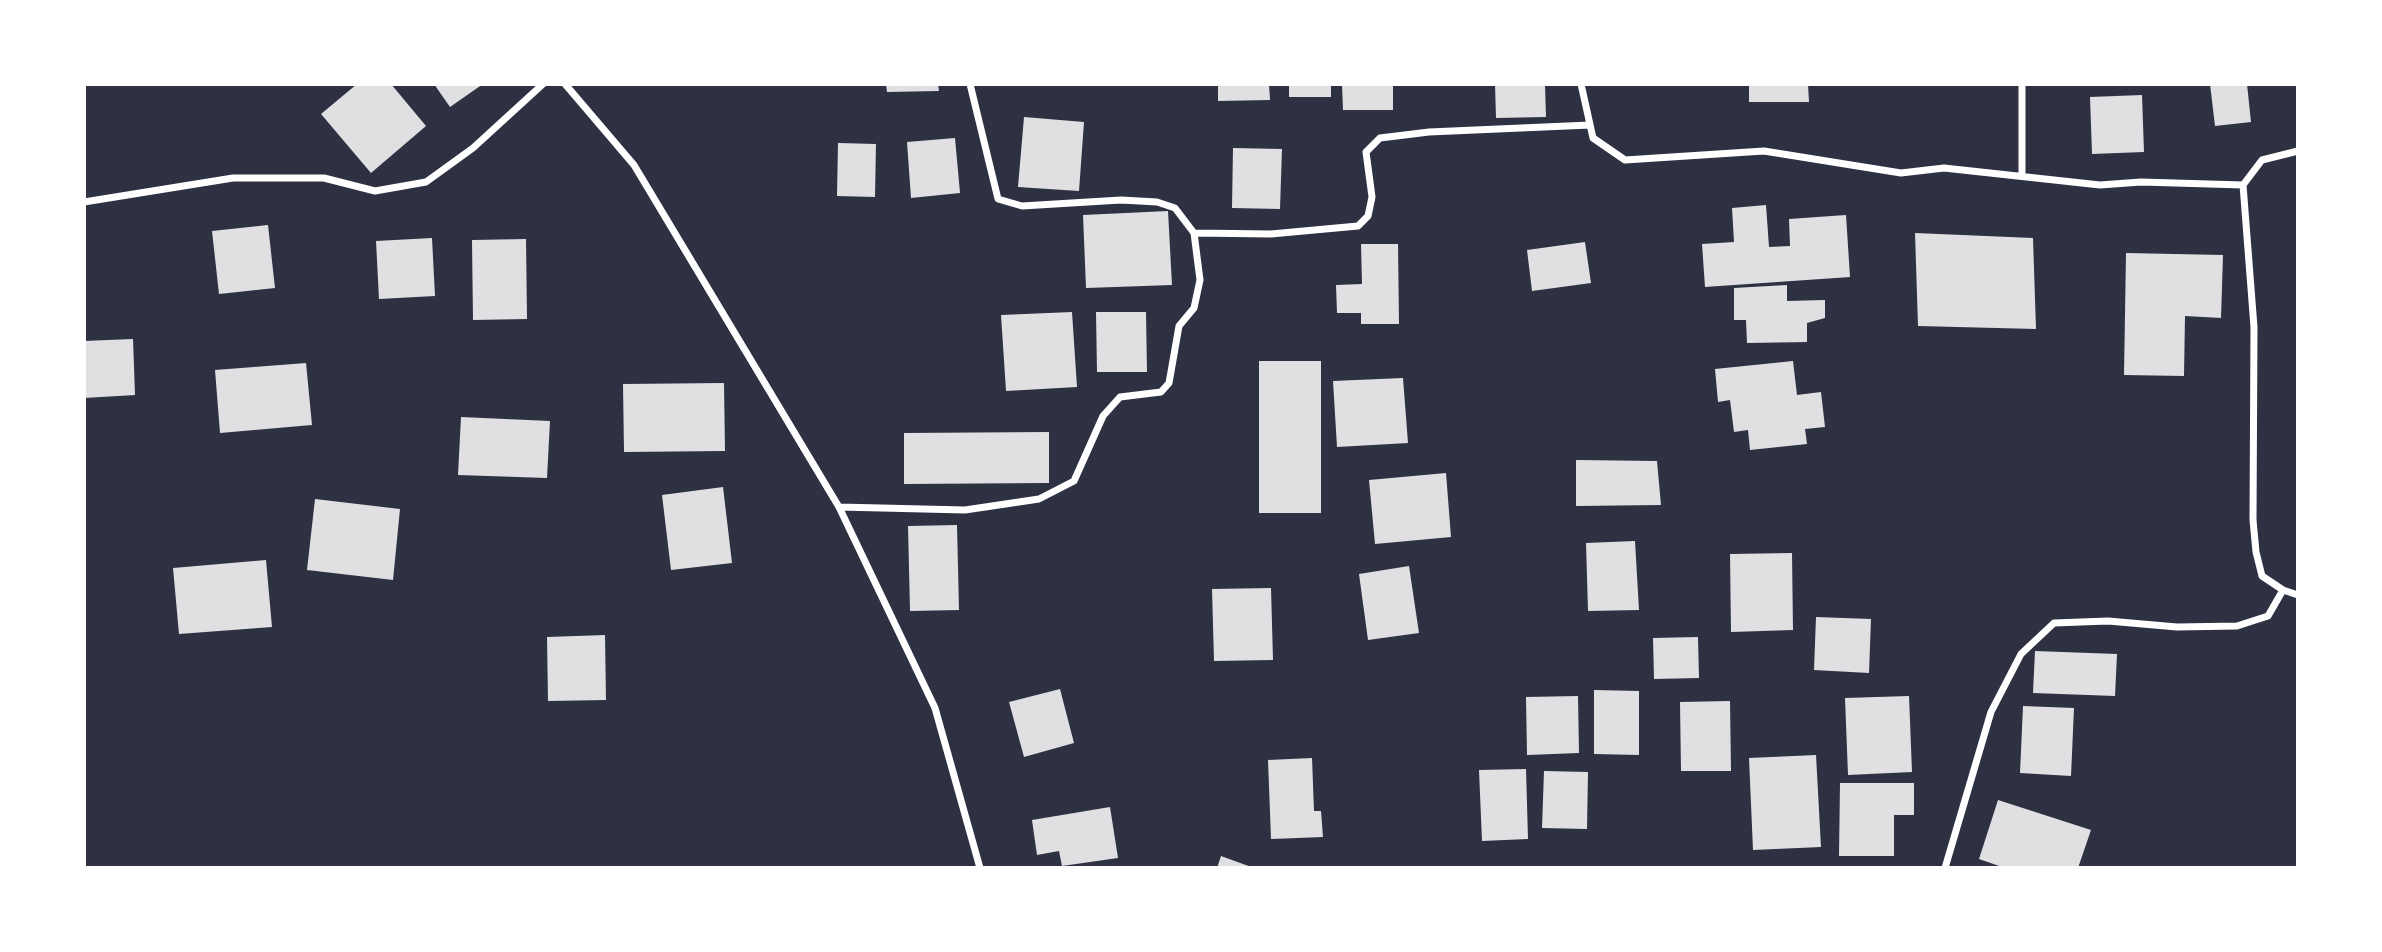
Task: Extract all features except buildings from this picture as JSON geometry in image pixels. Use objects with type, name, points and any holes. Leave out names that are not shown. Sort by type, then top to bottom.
[{"type":"street","points":[[84,202],[233,177],[324,178],[375,191],[426,182],[472,148],[544,84]]},
{"type":"street","points":[[565,84],[634,165],[839,508],[935,708],[980,868]]},
{"type":"street","points":[[839,508],[964,510],[1039,499],[1074,481],[1103,416],[1120,397],[1161,392],[1169,383],[1178,326],[1194,308],[1200,280],[1194,233],[1175,208],[1157,202],[1121,200],[1022,206],[998,199],[970,84]]},
{"type":"street","points":[[1581,84],[1593,138],[1625,160],[1764,151],[1901,173],[1944,168],[2022,174],[2100,186],[2141,182],[2243,186]]},
{"type":"street","points":[[2022,84],[2022,174]]},
{"type":"street","points":[[1194,233],[1271,234],[1358,226],[1368,216],[1372,197],[1366,152],[1380,138],[1429,132],[1590,125]]},
{"type":"street","points":[[2298,150],[2262,160],[2243,186],[2254,327],[2253,520],[2256,551],[2262,576],[2283,590],[2298,595]]},
{"type":"street","points":[[1945,868],[1991,712],[2021,654],[2054,623],[2108,621],[2177,627],[2237,626],[2269,616],[2283,590]]}]
